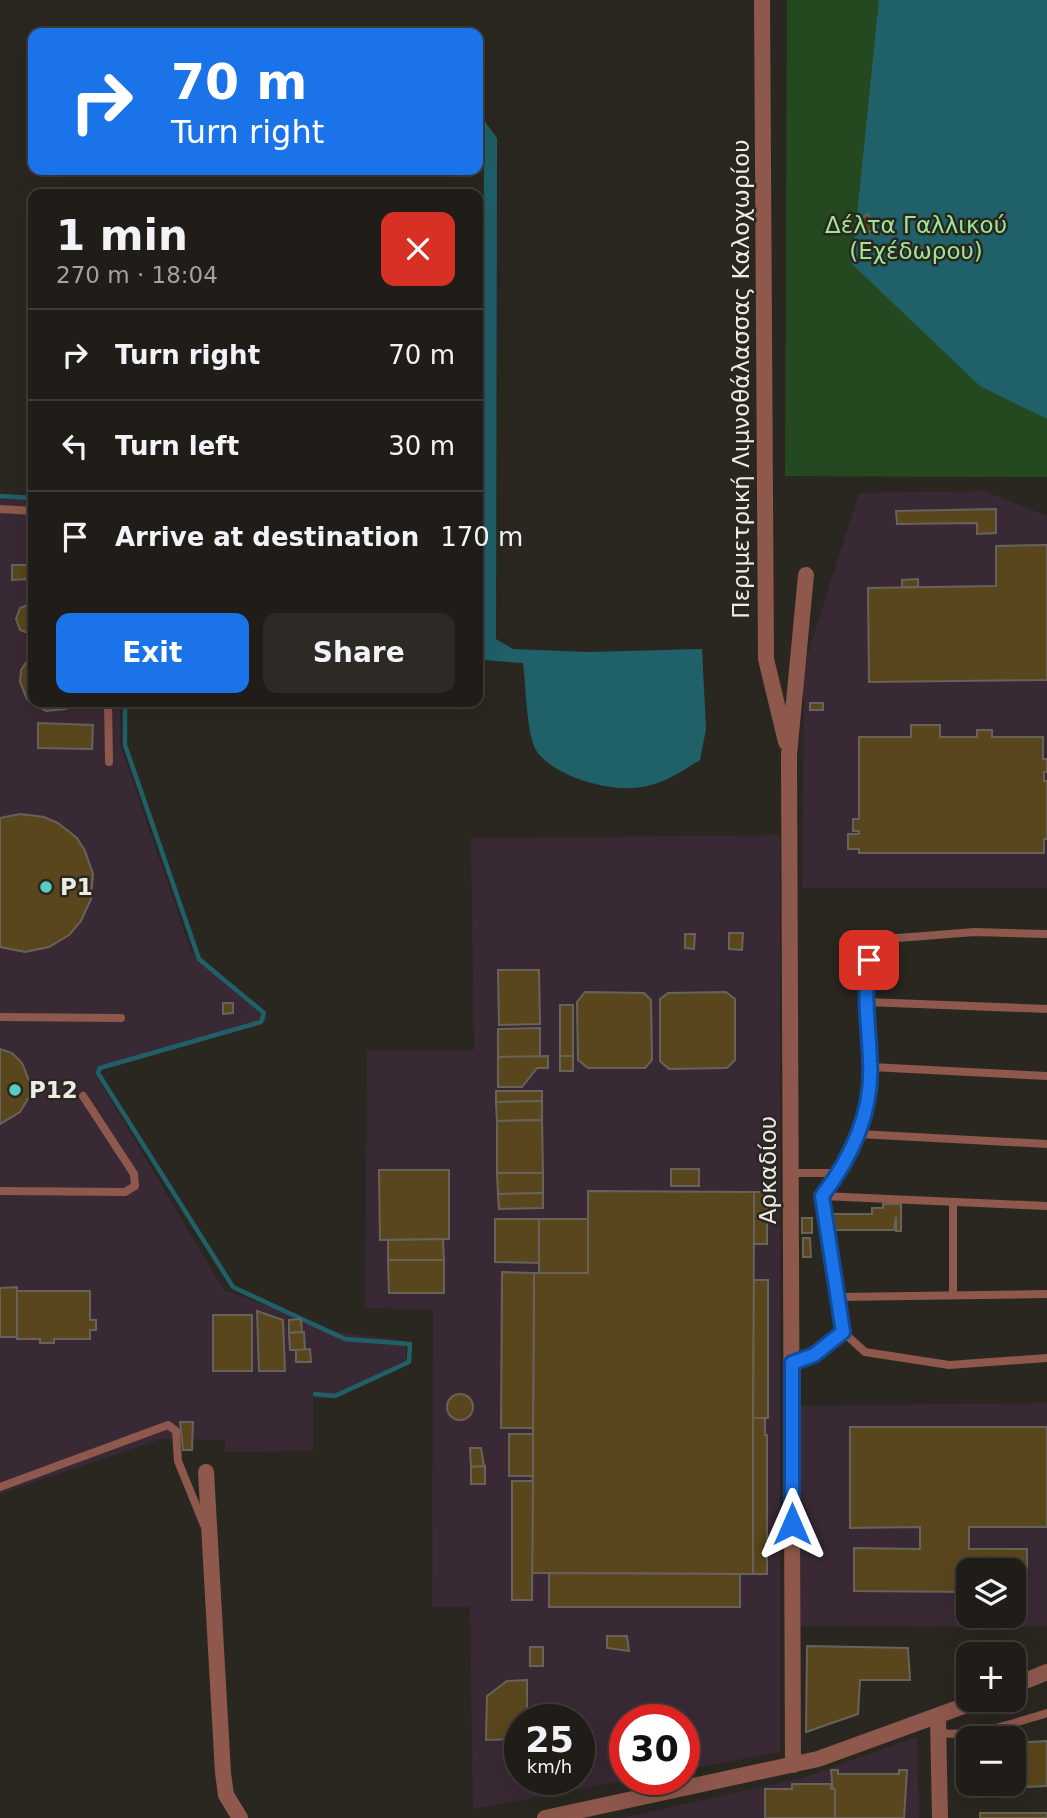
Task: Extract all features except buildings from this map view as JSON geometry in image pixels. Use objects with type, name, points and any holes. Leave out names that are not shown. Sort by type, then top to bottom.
[{"type":"street","name":"Περιμετρική Λιμνοθάλασσας Καλοχωρίου","points":[[762,0],[766,659],[789,755]]},
{"type":"street","name":"Αρκαδίου","points":[[793,1765],[789,755],[806,575]]},
{"type":"street","points":[[206,1472],[223,1773],[226,1795],[240,1818]]},
{"type":"street","points":[[1026,1681],[1047,1672]]},
{"type":"street","points":[[545,1818],[793,1765],[938,1726],[961,1712]]},
{"type":"street","points":[[938,1726],[940,1818]]},
{"type":"lane","points":[[0,509],[28,510]]},
{"type":"lane","points":[[108,707],[109,762]]},
{"type":"lane","points":[[1047,934],[975,932],[872,940],[866,980],[871,1067],[864,1123],[840,1173],[822,1196],[843,1332],[865,1352],[949,1365],[1047,1358]]},
{"type":"lane","points":[[867,1002],[1047,1009]]},
{"type":"lane","points":[[0,1017],[121,1018]]},
{"type":"lane","points":[[871,1067],[1047,1076]]},
{"type":"lane","points":[[0,1191],[125,1192],[135,1186],[134,1174],[83,1096]]},
{"type":"lane","points":[[859,1134],[1047,1144]]},
{"type":"lane","points":[[791,1173],[840,1173]]},
{"type":"lane","points":[[822,1196],[953,1204],[1047,1206]]},
{"type":"lane","points":[[953,1204],[953,1295]]},
{"type":"lane","points":[[839,1297],[1047,1294]]},
{"type":"lane","points":[[792,1363],[814,1355],[843,1332]]},
{"type":"lane","points":[[0,1487],[168,1426],[176,1431],[178,1461],[209,1537]]},
{"type":"lane","points":[[938,1726],[964,1735],[988,1731],[1047,1713]]},
{"type":"shaded area","points":[[984,491],[1047,516],[1047,888],[802,888],[804,701],[801,675],[859,493]]},
{"type":"shaded area","points":[[28,495],[28,707],[120,707],[120,743],[191,952],[269,1020],[94,1072],[224,1290],[339,1332],[406,1341],[406,1366],[326,1399],[313,1398],[313,1451],[225,1452],[225,1440],[161,1439],[0,1494],[0,496]]},
{"type":"shaded area","points":[[780,835],[780,1752],[700,1767],[700,1704],[609,1704],[609,1784],[595,1786],[595,1704],[504,1704],[504,1795],[548,1795],[473,1809],[470,1607],[432,1607],[433,1310],[365,1308],[367,1050],[474,1050],[471,838]]},
{"type":"shaded area","points":[[1047,1403],[1047,1627],[1026,1627],[1026,1558],[956,1558],[956,1627],[800,1626],[801,1406]]},
{"type":"shaded area","points":[[917,1737],[919,1818],[621,1818],[802,1778]]},
{"type":"green space","name":"Δέλτα Γαλλικού (Εχέδωρου)","points":[[787,0],[1047,0],[1047,477],[785,476]]},
{"type":"water","points":[[879,0],[1047,0],[1047,419],[980,386],[852,264]]},
{"type":"water","points":[[483,119],[497,138],[496,639],[513,649],[587,652],[702,649],[706,729],[700,760],[668,779],[647,786],[604,786],[573,777],[547,762],[538,753],[531,735],[523,663],[483,660]]},
{"type":"waterway","points":[[0,496],[28,498]]},
{"type":"waterway","points":[[125,707],[125,745],[199,959],[264,1013],[261,1022],[100,1068],[98,1073],[233,1287],[345,1339],[410,1344],[409,1362],[335,1396],[315,1394]]},
{"type":"place","name":"P1","points":[[46,887]]},
{"type":"place","name":"P12","points":[[15,1090]]},
{"type":"route","points":[[792,1524],[792,1363],[814,1355],[843,1332],[822,1196],[840,1173],[864,1123],[871,1067],[866,980],[869,960]]}]
